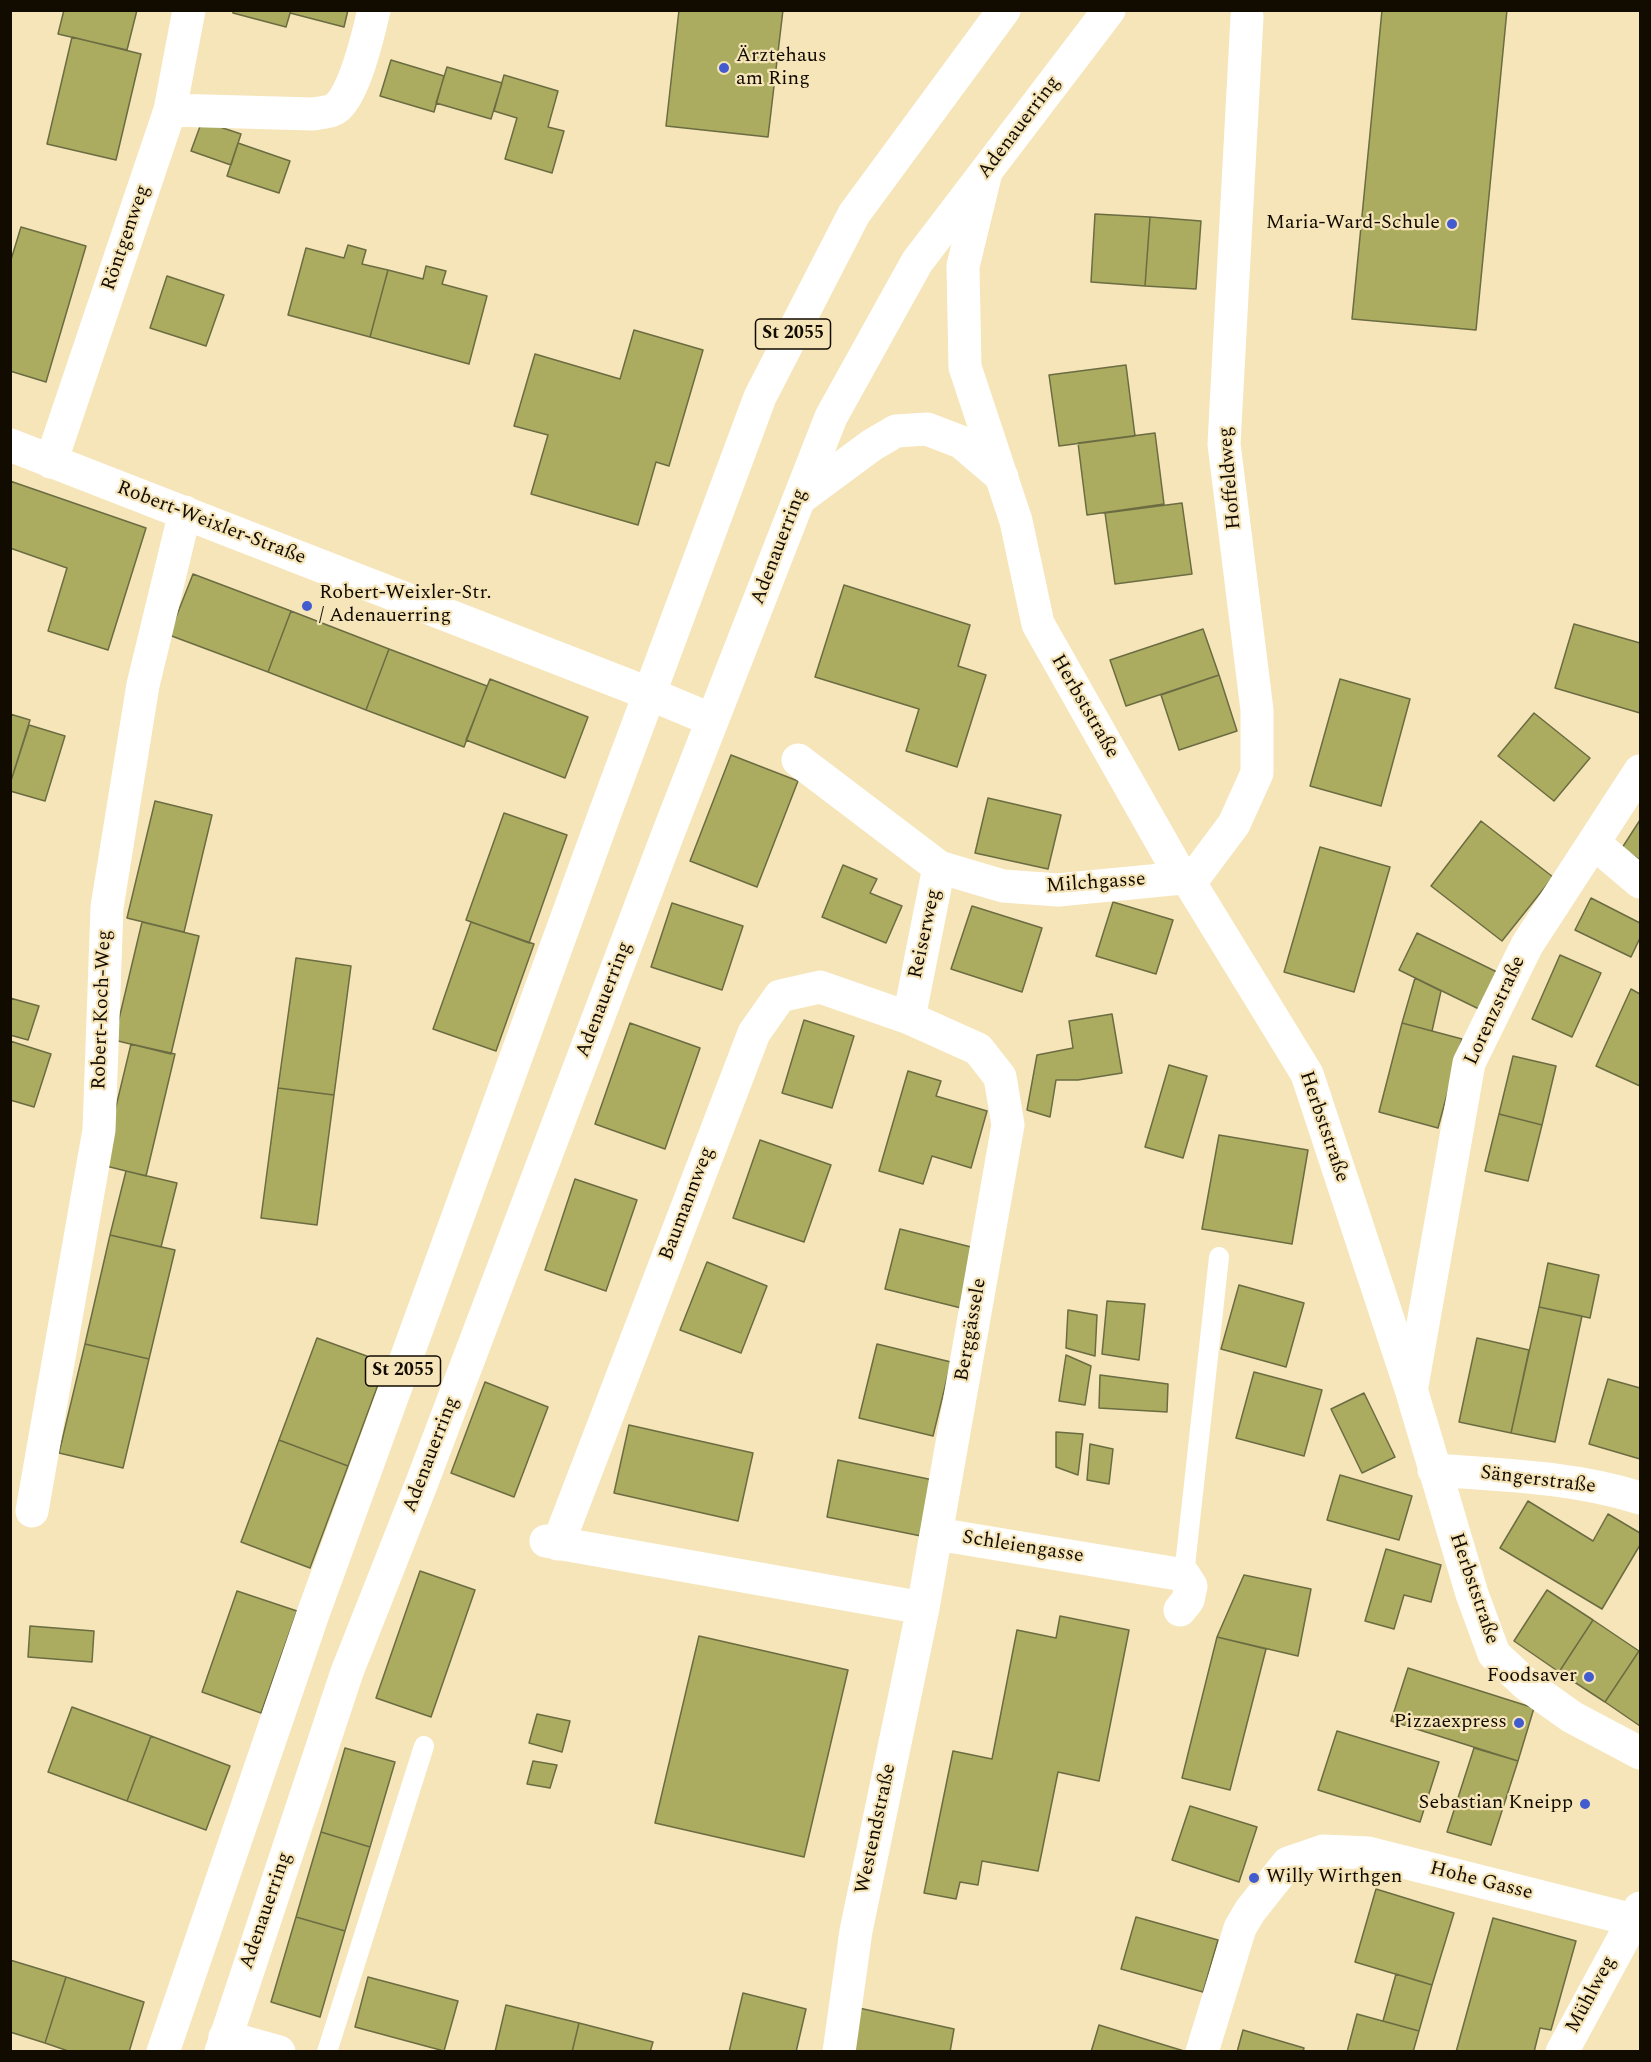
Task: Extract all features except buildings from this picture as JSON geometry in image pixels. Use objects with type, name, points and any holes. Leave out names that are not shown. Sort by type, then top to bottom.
[{"type":"street","name":"Röntgenweg","points":[[51,462],[170,110],[189,10]]},
{"type":"street","points":[[170,110],[313,114],[336,109],[348,93],[368,37],[374,10]]},
{"type":"street","name":"St 2055","points":[[163,2052],[303,1643],[760,397],[854,214],[1004,10]]},
{"type":"street","name":"Adenauerring","points":[[223,2044],[347,1672],[712,720],[831,417],[917,262],[1109,10]]},
{"type":"street","name":"Hoffeldweg","points":[[1186,880],[1234,824],[1257,773],[1257,710],[1224,444],[1247,17]]},
{"type":"street","name":"Herbststraße","points":[[986,172],[963,266],[965,367],[1016,521],[1038,624],[1186,880],[1307,1074],[1412,1389],[1472,1594],[1494,1654],[1527,1685],[1572,1717],[1641,1753]]},
{"type":"street","points":[[799,499],[872,445],[896,431],[927,429],[961,442],[1002,477]]},
{"type":"street","name":"Robert-Weixler-Straße","points":[[10,446],[185,512],[712,720]]},
{"type":"street","name":"Robert-Koch-Weg","points":[[32,1510],[99,1130],[108,896],[143,685],[185,512]]},
{"type":"street","name":"Reiserweg","points":[[798,760],[939,867],[909,1018]]},
{"type":"street","name":"Lorenzstraße","points":[[1412,1389],[1468,1063],[1527,945],[1641,771]]},
{"type":"street","points":[[1594,843],[1641,882]]},
{"type":"street","name":"Milchgasse","points":[[939,867],[1003,886],[1058,890],[1186,880]]},
{"type":"street","name":"Baumannweg","points":[[909,1018],[820,987],[780,996],[754,1033],[552,1543],[924,1608]]},
{"type":"street","name":"Berggässele","points":[[909,1018],[978,1049],[1000,1077],[1008,1125],[937,1534]]},
{"type":"street","name":"Sängerstraße","points":[[1434,1470],[1536,1477],[1622,1492],[1641,1498]]},
{"type":"street","name":"Schleiengasse","points":[[924,1608],[937,1534],[1184,1575]]},
{"type":"street","points":[[1180,1610],[1188,1600],[1191,1586],[1184,1575]]},
{"type":"street","name":"Westendstraße","points":[[839,2052],[856,1931],[924,1608]]},
{"type":"street","name":"Hohe Gasse","points":[[1202,2052],[1240,1928],[1250,1911],[1288,1863],[1323,1851],[1368,1853],[1637,1914]]},
{"type":"street","name":"Mühlweg","points":[[1562,2052],[1637,1914]]},
{"type":"street","points":[[223,2044],[279,2052]]},
{"type":"lane","points":[[1184,1575],[1219,1257]]},
{"type":"lane","points":[[327,2052],[424,1746]]},
{"type":"place","name":"Ärztehaus am Ring","points":[[724,68]]},
{"type":"place","name":"Maria-Ward-Schule","points":[[1452,224]]},
{"type":"place","name":"Robert-Weixler-Str. / Adenauerring","points":[[307,606]]},
{"type":"place","name":"Foodsaver","points":[[1589,1677]]},
{"type":"place","name":"Pizzaexpress","points":[[1519,1723]]},
{"type":"place","name":"Sebastian Kneipp","points":[[1585,1804]]},
{"type":"place","name":"Willy Wirthgen","points":[[1254,1878]]}]
